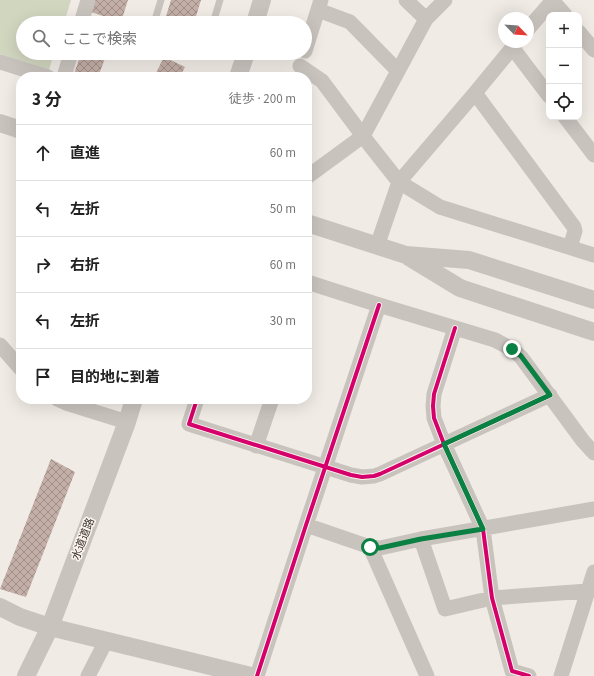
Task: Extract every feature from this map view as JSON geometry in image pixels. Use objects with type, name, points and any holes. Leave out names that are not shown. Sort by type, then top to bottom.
[{"type":"street","points":[[84,16],[88,0]]},
{"type":"street","points":[[257,16],[262,0]]},
{"type":"street","points":[[406,0],[426,19]]},
{"type":"street","points":[[312,173],[363,136],[426,19],[445,0]]},
{"type":"street","points":[[534,22],[553,0],[563,12]]},
{"type":"street","points":[[312,29],[320,5],[350,22],[398,71]]},
{"type":"street","points":[[582,36],[594,50]]},
{"type":"street","points":[[377,246],[399,182],[512,48]]},
{"type":"street","points":[[517,48],[546,92]]},
{"type":"street","points":[[65,72],[69,60]]},
{"type":"street","points":[[240,72],[244,60]]},
{"type":"street","points":[[0,62],[32,72]]},
{"type":"street","points":[[301,62],[322,81],[368,144],[399,182],[440,207],[594,255]]},
{"type":"street","points":[[475,93],[574,227],[570,247]]},
{"type":"street","points":[[567,120],[594,155]]},
{"type":"street","points":[[0,123],[16,128]]},
{"type":"street","points":[[312,225],[406,255],[469,260],[594,300]]},
{"type":"street","points":[[406,255],[460,288],[594,332]]},
{"type":"street","points":[[312,285],[495,340],[512,349],[521,356],[550,395],[588,437],[594,453]]},
{"type":"street","points":[[257,676],[379,305]]},
{"type":"street","points":[[455,328],[434,394],[432,406],[434,418],[444,444],[483,529],[492,598],[512,671],[529,676]]},
{"type":"street","points":[[0,345],[16,363]]},
{"type":"street","points":[[195,404],[189,424],[351,476],[362,477],[374,476],[550,395]]},
{"type":"street","points":[[69,404],[127,422]]},
{"type":"street","name":"水道道路","points":[[26,676],[50,627],[132,404]]},
{"type":"street","points":[[256,446],[270,404]]},
{"type":"street","points":[[306,525],[370,547],[380,548],[421,539],[594,509]]},
{"type":"street","points":[[421,539],[445,610],[492,598],[588,591]]},
{"type":"street","points":[[370,547],[427,676]]},
{"type":"street","points":[[561,676],[594,572]]},
{"type":"street","points":[[0,607],[20,617],[50,627],[251,676]]},
{"type":"street","points":[[88,676],[106,641]]},
{"type":"lane","points":[[156,16],[161,0]]},
{"type":"lane","points":[[215,16],[220,0]]},
{"type":"green space","points":[[0,0],[71,0],[66,16],[16,16],[16,59],[0,54]]},
{"type":"green space","points":[[18,60],[52,60],[49,70]]},
{"type":"building","points":[[95,0],[128,0],[123,16],[103,16],[91,12]]},
{"type":"building","points":[[171,0],[201,0],[196,16],[166,16]]},
{"type":"building","points":[[79,60],[104,60],[100,72],[75,72]]},
{"type":"building","points":[[162,60],[170,60],[185,67],[182,72],[156,72]]},
{"type":"building","points":[[51,459],[75,472],[26,597],[0,589]]},
{"type":"cycle path","points":[[257,676],[379,305]]},
{"type":"cycle path","points":[[455,328],[434,394],[434,418],[444,444],[483,529],[492,598],[512,671],[529,676]]},
{"type":"cycle path","points":[[195,404],[189,424],[351,475],[362,477],[380,474],[550,395]]},
{"type":"route","points":[[370,547],[380,548],[421,539],[483,529],[444,444],[550,395],[521,356],[512,349]]}]
